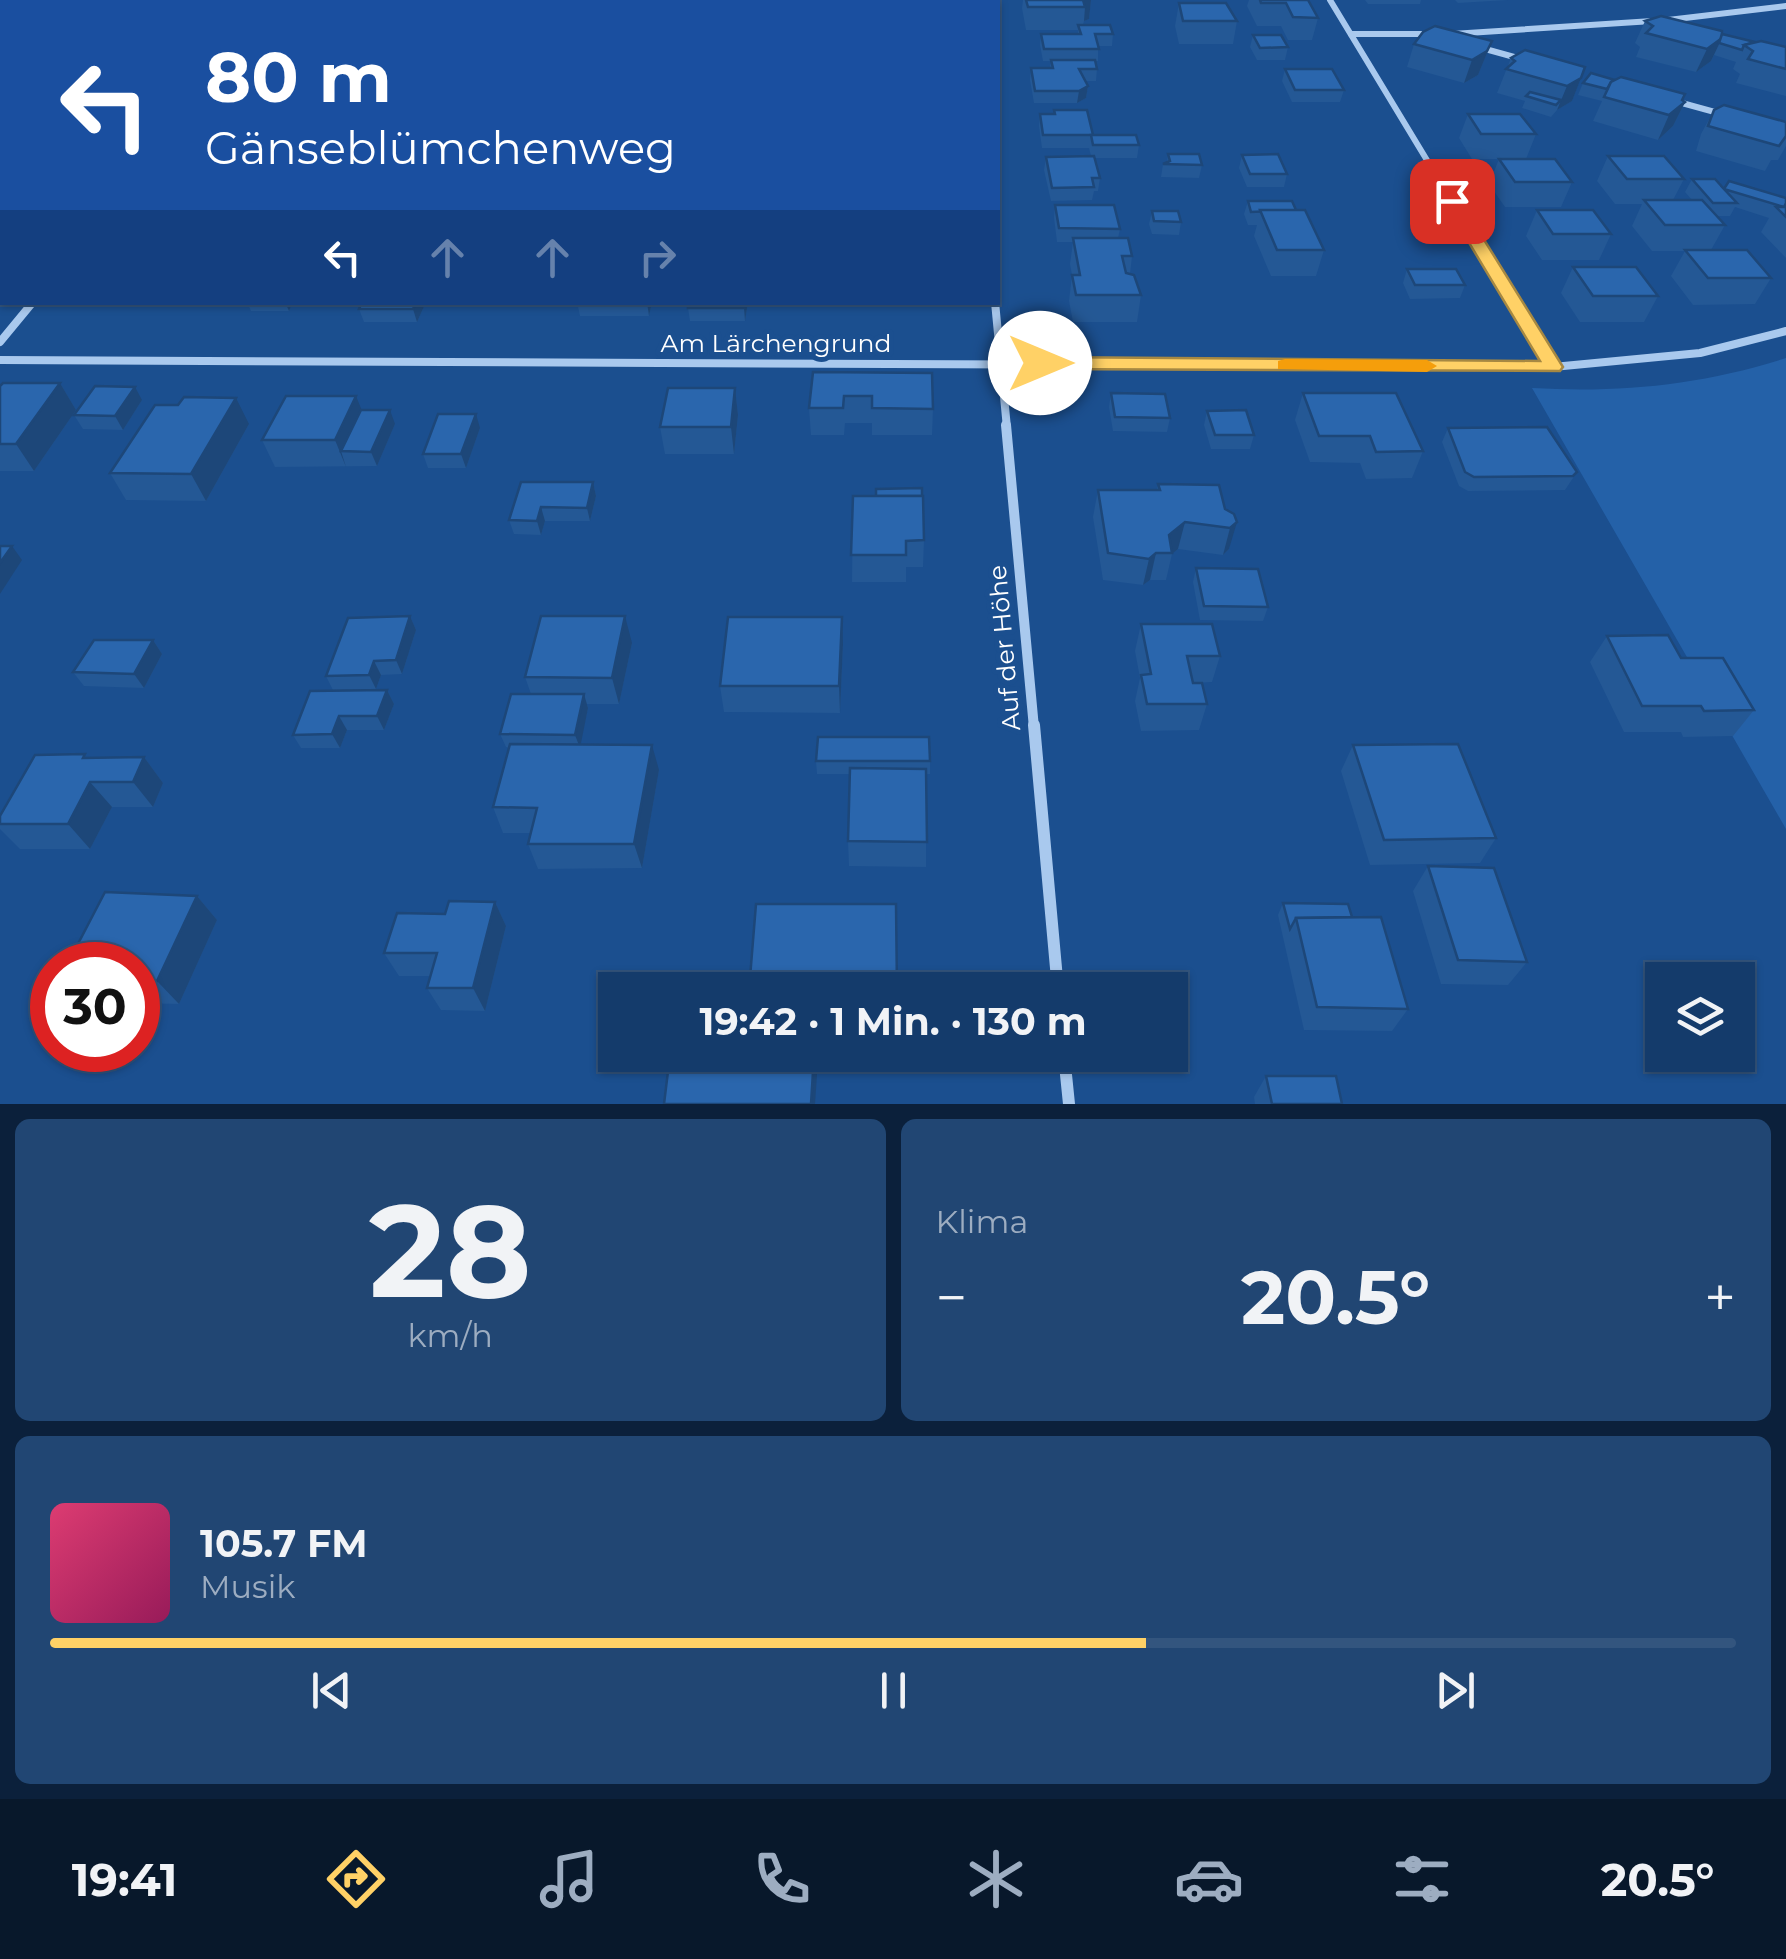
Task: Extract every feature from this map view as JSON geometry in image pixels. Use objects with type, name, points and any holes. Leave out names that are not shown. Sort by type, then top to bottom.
[{"type":"street","points":[[1330,0],[1553,367]]},
{"type":"street","points":[[1351,34],[1454,34],[1668,20],[1786,6]]},
{"type":"street","points":[[1668,20],[1679,27]]},
{"type":"street","points":[[1454,34],[1466,44],[1541,64]]},
{"type":"street","points":[[1654,95],[1730,116]]},
{"type":"street","points":[[0,342],[31,305]]},
{"type":"street","name":"Auf der Höhe","points":[[995,305],[1056,972]]},
{"type":"street","name":"Am Lärchengrund","points":[[0,360],[1553,367],[1669,360],[1786,331]]},
{"type":"street","points":[[1066,1072],[1069,1104]]},
{"type":"shaded area","points":[[1786,358],[1786,829],[1532,388],[1660,385],[1723,375]]},
{"type":"building","points":[[1026,0],[1083,0],[1085,7],[1028,7]]},
{"type":"building","points":[[1260,0],[1308,0],[1318,18],[1293,17],[1286,3]]},
{"type":"building","points":[[1179,3],[1226,3],[1237,21],[1183,21]]},
{"type":"building","points":[[1661,16],[1722,31],[1722,38],[1707,49],[1646,33],[1653,26],[1645,21]]},
{"type":"building","points":[[1078,25],[1110,25],[1113,34],[1095,34],[1099,49],[1044,49],[1041,34],[1081,34]]},
{"type":"building","points":[[1435,26],[1492,41],[1487,51],[1472,60],[1414,44],[1423,32]]},
{"type":"building","points":[[1722,34],[1755,42],[1744,45],[1742,50],[1719,43]]},
{"type":"building","points":[[1253,35],[1281,35],[1288,47],[1260,48]]},
{"type":"building","points":[[1761,41],[1786,47],[1786,69],[1748,59],[1753,51],[1744,45]]},
{"type":"building","points":[[1525,50],[1585,67],[1581,78],[1567,86],[1506,69],[1515,61],[1511,58]]},
{"type":"building","points":[[1051,60],[1095,60],[1097,69],[1079,69],[1088,86],[1079,91],[1035,91],[1031,68],[1053,68]]},
{"type":"building","points":[[1285,69],[1332,69],[1344,90],[1295,90]]},
{"type":"building","points":[[1591,73],[1615,80],[1607,89],[1583,83]]},
{"type":"building","points":[[1621,77],[1685,94],[1685,102],[1669,115],[1604,97],[1611,82]]},
{"type":"building","points":[[1530,92],[1561,100],[1556,105],[1526,96]]},
{"type":"building","points":[[1724,105],[1786,122],[1786,136],[1779,146],[1708,126],[1714,110]]},
{"type":"building","points":[[1054,110],[1087,110],[1093,135],[1043,135],[1040,114],[1055,114]]},
{"type":"building","points":[[1468,114],[1520,114],[1536,134],[1481,134]]},
{"type":"building","points":[[1091,135],[1136,135],[1139,145],[1093,145]]},
{"type":"building","points":[[1168,154],[1199,154],[1202,165],[1163,164],[1170,161]]},
{"type":"building","points":[[1278,154],[1287,174],[1250,174],[1242,155]]},
{"type":"building","points":[[1094,156],[1100,178],[1092,178],[1094,187],[1052,188],[1046,157]]},
{"type":"building","points":[[1608,156],[1664,156],[1684,179],[1627,179]]},
{"type":"building","points":[[1499,159],[1555,159],[1572,182],[1515,182]]},
{"type":"building","points":[[1692,179],[1715,179],[1737,203],[1713,203]]},
{"type":"building","points":[[1729,181],[1786,198],[1786,203],[1784,207],[1724,189]]},
{"type":"building","points":[[1644,200],[1702,200],[1725,225],[1665,225]]},
{"type":"building","points":[[1248,201],[1292,201],[1296,210],[1251,212]]},
{"type":"building","points":[[1055,205],[1114,205],[1120,229],[1059,228]]},
{"type":"building","points":[[1260,210],[1305,210],[1324,250],[1277,250]]},
{"type":"building","points":[[1537,210],[1593,210],[1611,234],[1553,234]]},
{"type":"building","points":[[1152,211],[1178,211],[1181,222],[1154,221]]},
{"type":"building","points":[[1073,238],[1128,238],[1132,256],[1122,256],[1126,273],[1134,275],[1141,295],[1076,295],[1072,275],[1080,275]]},
{"type":"building","points":[[1685,250],[1747,250],[1771,278],[1708,278]]},
{"type":"building","points":[[1573,267],[1636,267],[1658,296],[1593,296]]},
{"type":"building","points":[[1407,269],[1456,269],[1465,285],[1415,285]]},
{"type":"building","points":[[361,305],[415,305],[413,309],[359,309]]},
{"type":"building","points":[[688,305],[744,305],[744,308],[688,308]]},
{"type":"building","points":[[813,372],[932,373],[933,409],[872,408],[872,396],[844,396],[843,408],[809,408]]},
{"type":"building","points":[[3,383],[60,383],[16,444],[0,444]]},
{"type":"building","points":[[95,386],[135,387],[115,416],[74,415]]},
{"type":"building","points":[[668,388],[735,388],[731,427],[660,427]]},
{"type":"building","points":[[1111,393],[1165,394],[1170,418],[1115,417]]},
{"type":"building","points":[[1303,393],[1396,393],[1423,451],[1376,452],[1370,436],[1319,436]]},
{"type":"building","points":[[286,396],[356,396],[335,440],[262,440]]},
{"type":"building","points":[[184,397],[236,398],[191,474],[110,473],[155,405],[178,405]]},
{"type":"building","points":[[361,410],[390,410],[371,452],[341,451]]},
{"type":"building","points":[[1246,410],[1254,435],[1215,435],[1207,411]]},
{"type":"building","points":[[438,414],[476,414],[461,454],[423,454]]},
{"type":"building","points":[[1547,427],[1577,472],[1573,476],[1474,477],[1465,472],[1448,428]]},
{"type":"building","points":[[521,482],[593,482],[587,508],[541,507],[537,521],[509,520]]},
{"type":"building","points":[[1158,484],[1219,485],[1225,509],[1234,514],[1237,522],[1230,528],[1185,522],[1169,535],[1172,553],[1156,553],[1149,559],[1108,553],[1098,490],[1160,490]]},
{"type":"building","points":[[922,488],[922,496],[876,496],[876,489]]},
{"type":"building","points":[[853,496],[923,496],[924,540],[906,541],[906,555],[851,555]]},
{"type":"building","points":[[0,546],[12,546],[0,563]]},
{"type":"building","points":[[1196,568],[1258,569],[1268,607],[1204,606]]},
{"type":"building","points":[[410,616],[396,660],[374,661],[369,675],[326,676],[348,618]]},
{"type":"building","points":[[541,616],[625,616],[612,678],[525,677]]},
{"type":"building","points":[[728,617],[842,617],[839,686],[720,686]]},
{"type":"building","points":[[1141,624],[1212,624],[1220,656],[1187,656],[1193,683],[1202,683],[1207,704],[1147,704],[1141,675],[1151,674]]},
{"type":"building","points":[[1668,635],[1681,658],[1723,658],[1754,710],[1642,706],[1607,636]]},
{"type":"building","points":[[94,640],[153,640],[134,674],[73,672]]},
{"type":"building","points":[[387,690],[377,716],[339,716],[332,734],[293,735],[310,691]]},
{"type":"building","points":[[511,694],[584,694],[575,735],[500,734]]},
{"type":"building","points":[[818,737],[929,737],[930,761],[816,761]]},
{"type":"building","points":[[510,744],[652,745],[634,844],[528,844],[537,808],[493,807]]},
{"type":"building","points":[[1458,744],[1496,838],[1384,840],[1353,745]]},
{"type":"building","points":[[85,754],[83,758],[144,757],[133,782],[90,782],[68,824],[0,824],[0,816],[35,755]]},
{"type":"building","points":[[850,768],[926,769],[927,842],[848,841]]},
{"type":"building","points":[[1428,866],[1494,868],[1527,962],[1458,960]]},
{"type":"building","points":[[105,892],[197,896],[160,975],[160,942],[79,942]]},
{"type":"building","points":[[449,901],[495,902],[473,988],[427,988],[437,953],[384,953],[397,913],[445,914]]},
{"type":"building","points":[[1283,903],[1348,904],[1352,917],[1296,918],[1290,929]]},
{"type":"building","points":[[756,904],[896,904],[897,972],[750,972]]},
{"type":"building","points":[[1381,917],[1408,1009],[1317,1007],[1296,918]]},
{"type":"building","points":[[668,1072],[813,1072],[811,1104],[664,1104]]},
{"type":"building","points":[[1266,1076],[1336,1076],[1342,1104],[1272,1104]]},
{"type":"slow traffic","points":[[1285,365],[1427,366]]},
{"type":"route","points":[[1040,363],[1553,367],[1452,201]]}]
